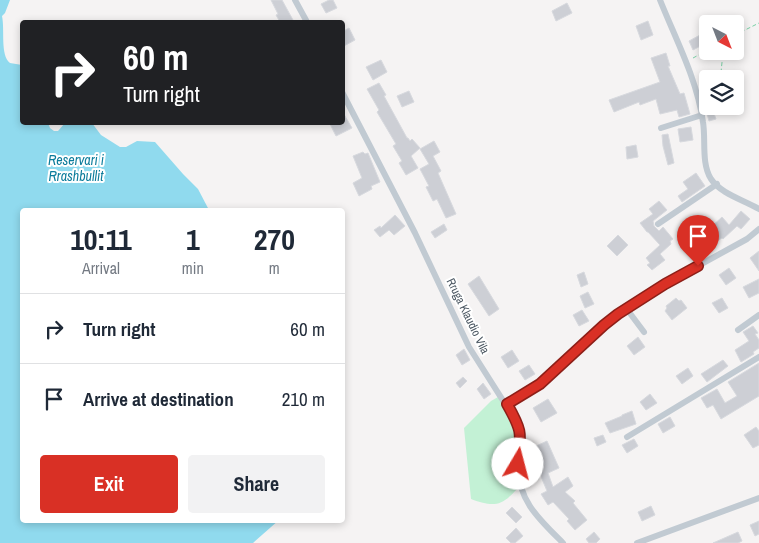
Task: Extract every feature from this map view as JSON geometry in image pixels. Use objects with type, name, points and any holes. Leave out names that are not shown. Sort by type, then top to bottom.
[{"type":"street","points":[[295,0],[306,20]]},
{"type":"street","points":[[660,0],[695,85],[699,102]]},
{"type":"street","name":"Rruga Klaudio Vila","points":[[345,98],[415,233],[469,348],[507,404],[520,431],[522,440],[518,464],[522,494],[540,520],[563,543]]},
{"type":"street","points":[[661,128],[702,115],[706,164],[711,179],[726,192],[759,209]]},
{"type":"street","points":[[658,224],[716,184]]},
{"type":"street","points":[[507,404],[540,384],[604,325],[626,308],[665,284],[747,239],[759,229]]},
{"type":"street","points":[[626,308],[644,332]]},
{"type":"street","points":[[738,330],[759,315]]},
{"type":"street","points":[[627,437],[759,357]]},
{"type":"street","points":[[637,543],[759,498]]},
{"type":"path","points":[[744,30],[759,22]]},
{"type":"path","points":[[686,62],[699,55]]},
{"type":"green space","points":[[498,397],[521,433],[519,454],[515,461],[514,477],[517,489],[501,502],[491,504],[471,499],[464,428],[491,401]]},
{"type":"water","name":"Reservari i Rrashbullit","points":[[0,0],[10,0],[2,16],[4,48],[10,63],[20,65],[20,125],[49,125],[54,131],[58,131],[63,125],[94,125],[101,135],[120,147],[126,147],[137,141],[155,142],[198,189],[208,208],[20,208],[20,523],[276,523],[253,543],[0,543]]},
{"type":"building","points":[[271,0],[282,0],[293,20],[279,20],[276,15],[278,14]]},
{"type":"building","points":[[333,0],[337,8],[326,13],[321,4]]},
{"type":"building","points":[[567,3],[572,13],[556,21],[552,11]]},
{"type":"building","points":[[648,21],[653,35],[641,40],[636,26]]},
{"type":"building","points":[[349,28],[355,40],[345,45],[345,30]]},
{"type":"building","points":[[699,36],[699,47],[693,50],[689,41]]},
{"type":"building","points":[[666,53],[670,66],[668,66],[680,94],[684,93],[690,114],[679,117],[677,110],[660,114],[656,99],[640,105],[639,102],[614,112],[609,100],[660,82],[651,58]]},
{"type":"building","points":[[381,60],[387,72],[373,80],[366,67]]},
{"type":"building","points":[[379,83],[407,138],[410,141],[412,139],[420,148],[411,156],[418,168],[406,175],[399,163],[402,161],[393,146],[396,144],[377,112],[379,110],[367,89]]},
{"type":"building","points":[[409,91],[414,102],[402,107],[397,96]]},
{"type":"building","points":[[707,115],[715,115],[716,119],[709,121]]},
{"type":"building","points":[[345,116],[352,128],[336,136],[330,125],[345,125]]},
{"type":"building","points":[[691,127],[693,140],[680,142],[678,129]]},
{"type":"building","points":[[668,134],[674,163],[668,165],[662,135]]},
{"type":"building","points":[[434,141],[440,152],[433,156],[441,171],[438,173],[456,214],[446,218],[437,199],[433,201],[426,187],[429,186],[420,169],[429,164],[420,149]]},
{"type":"building","points":[[636,145],[638,157],[627,159],[626,147]]},
{"type":"building","points":[[363,152],[365,154],[368,153],[380,182],[371,186],[372,189],[359,196],[353,183],[362,178],[353,156]]},
{"type":"building","points":[[696,173],[705,186],[682,202],[678,196],[688,189],[683,182]]},
{"type":"building","points":[[659,201],[667,210],[653,221],[654,226],[659,231],[663,227],[673,239],[670,241],[671,244],[660,254],[665,260],[652,270],[647,265],[650,263],[646,258],[660,245],[640,223],[653,214],[649,209]]},
{"type":"building","points":[[741,211],[750,219],[741,229],[737,226],[723,239],[707,247],[706,245],[695,253],[686,242],[699,234],[698,231],[708,225],[710,228],[722,217],[729,225]]},
{"type":"building","points":[[395,215],[405,226],[394,235],[389,230],[380,237],[374,230],[380,226],[381,228]]},
{"type":"building","points":[[444,224],[447,230],[435,238],[431,232]]},
{"type":"building","points":[[618,235],[628,245],[617,256],[607,246]]},
{"type":"building","points":[[759,251],[759,271],[750,258]]},
{"type":"building","points":[[729,268],[736,278],[726,285],[719,275]]},
{"type":"building","points":[[584,272],[588,284],[581,287],[577,275]]},
{"type":"building","points":[[479,276],[499,309],[489,316],[468,284]]},
{"type":"building","points":[[759,279],[759,293],[749,298],[743,287]]},
{"type":"building","points":[[588,292],[594,304],[585,308],[580,296]]},
{"type":"building","points":[[676,298],[679,301],[681,300],[687,308],[672,320],[665,311],[666,306]]},
{"type":"building","points":[[722,298],[728,308],[719,313],[712,303]]},
{"type":"building","points":[[582,310],[589,321],[579,326],[573,315]]},
{"type":"building","points":[[753,326],[758,333],[755,334],[759,340],[759,348],[753,352],[754,354],[741,362],[735,350],[749,341],[743,332]]},
{"type":"building","points":[[638,337],[645,347],[634,355],[627,346]]},
{"type":"building","points":[[464,349],[470,360],[462,365],[456,355]]},
{"type":"building","points":[[512,350],[519,361],[508,368],[501,357]]},
{"type":"building","points":[[723,360],[728,366],[707,382],[701,374]]},
{"type":"building","points":[[759,363],[759,396],[721,419],[713,405],[707,408],[701,398],[717,389],[725,403],[737,396],[728,382]]},
{"type":"building","points":[[529,365],[535,374],[525,380],[519,371]]},
{"type":"building","points":[[688,368],[693,376],[682,384],[676,376]]},
{"type":"building","points":[[463,377],[467,381],[460,388],[456,383]]},
{"type":"building","points":[[483,383],[491,394],[484,399],[477,389]]},
{"type":"building","points":[[650,394],[657,403],[646,410],[640,402]]},
{"type":"building","points":[[548,399],[557,413],[541,422],[533,408]]},
{"type":"building","points":[[632,411],[636,424],[610,433],[605,423]]},
{"type":"building","points":[[670,417],[675,426],[663,433],[658,424]]},
{"type":"building","points":[[756,427],[759,431],[759,445],[753,448],[744,435]]},
{"type":"building","points":[[603,435],[606,442],[597,446],[594,438]]},
{"type":"building","points":[[634,439],[638,446],[627,453],[622,445]]},
{"type":"building","points":[[547,441],[559,468],[548,473],[553,487],[568,477],[573,486],[565,492],[575,501],[573,503],[587,520],[575,530],[567,521],[569,519],[553,502],[548,505],[541,494],[547,491],[537,467],[530,468],[529,462],[540,460],[534,447]]},
{"type":"building","points":[[651,506],[655,515],[642,521],[638,512]]},
{"type":"building","points":[[512,507],[522,517],[516,523],[506,513]]},
{"type":"building","points":[[759,521],[759,534],[755,536],[750,525]]},
{"type":"building","points":[[516,528],[523,536],[515,543],[511,543],[506,538]]},
{"type":"building","points":[[594,532],[600,539],[596,543],[589,543],[586,539]]},
{"type":"building","points":[[738,532],[742,541],[738,543],[713,543]]},
{"type":"route","points":[[518,464],[522,440],[516,421],[507,404],[540,384],[618,314],[665,284],[698,266]]}]
